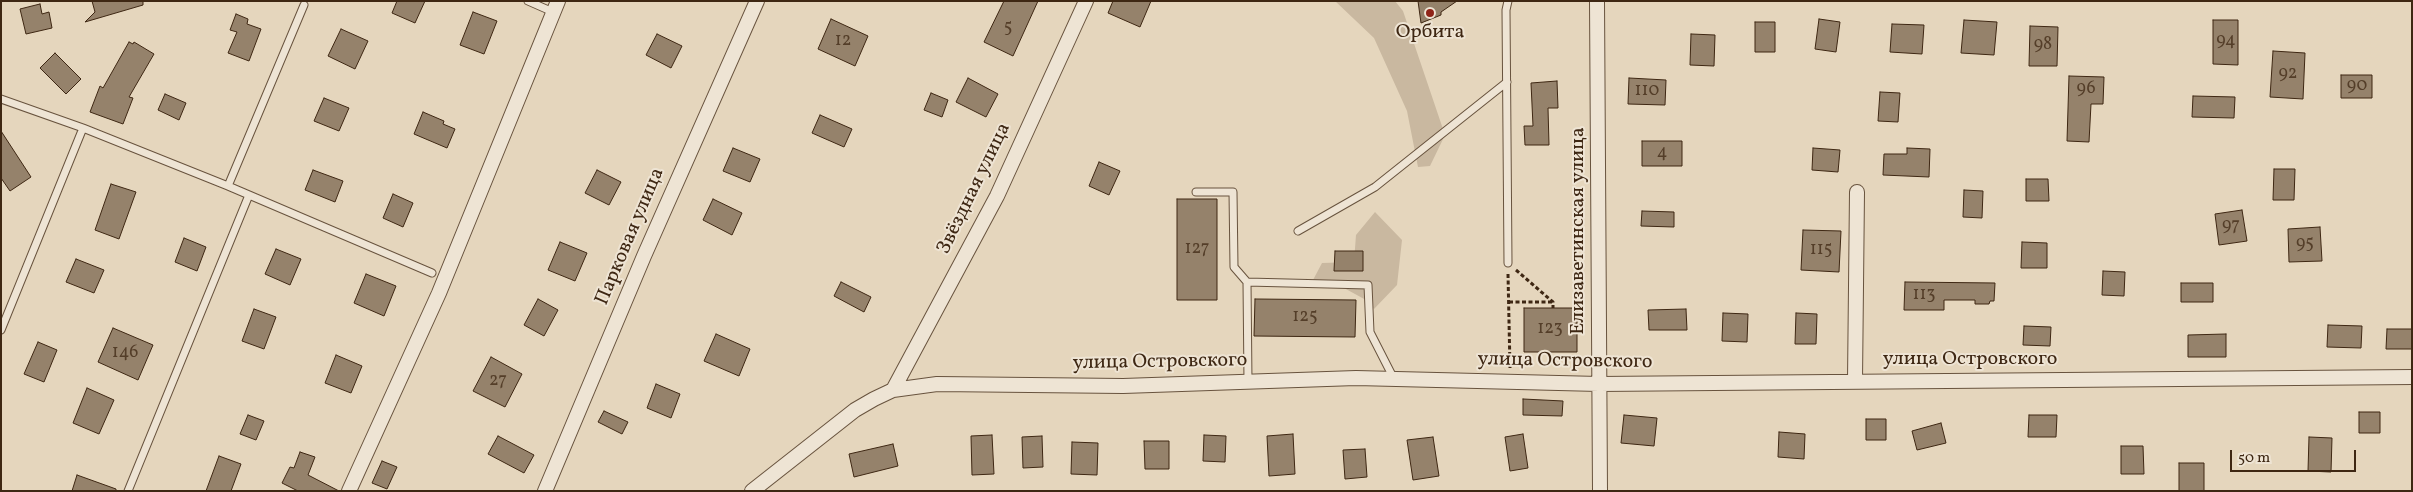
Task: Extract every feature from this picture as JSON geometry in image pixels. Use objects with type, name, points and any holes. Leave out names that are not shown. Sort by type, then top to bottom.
[{"type":"street","name":"Парковая улица","points":[[545,491],[644,256],[756,1]]},
{"type":"street","name":"Звёздная улица","points":[[893,390],[997,196],[1086,1]]},
{"type":"street","name":"Елизаветинская улица","points":[[1598,1],[1600,491]]},
{"type":"street","points":[[349,491],[439,293],[556,7]]},
{"type":"street","points":[[1855,380],[1857,192]]},
{"type":"street","name":"улица Островского","points":[[752,491],[855,410],[893,390],[937,384],[1123,386],[1394,379],[1599,384],[1855,380],[2412,377]]},
{"type":"lane","points":[[528,1],[556,7]]},
{"type":"lane","points":[[1508,1],[1506,10],[1508,264]]},
{"type":"lane","points":[[228,186],[304,5]]},
{"type":"lane","points":[[1298,231],[1375,187],[1507,82]]},
{"type":"lane","points":[[1,99],[83,128],[228,186],[432,272]]},
{"type":"lane","points":[[1,330],[83,128]]},
{"type":"lane","points":[[1196,192],[1233,192],[1234,267],[1246,282],[1248,382]]},
{"type":"lane","points":[[128,491],[249,195]]},
{"type":"lane","points":[[1246,282],[1368,285],[1370,332],[1394,379]]},
{"type":"path","points":[[1508,264],[1510,382]]},
{"type":"path","points":[[1508,264],[1553,302]]},
{"type":"path","points":[[1509,302],[1553,302]]},
{"type":"path","points":[[1552,308],[1553,302]]},
{"type":"shaded area","points":[[1335,1],[1395,1],[1403,11],[1445,135],[1430,166],[1418,167],[1407,111],[1374,38]]},
{"type":"shaded area","points":[[1375,212],[1402,240],[1397,285],[1374,309],[1366,300],[1344,288],[1313,280],[1322,263],[1354,262],[1356,235]]},
{"type":"building","points":[[92,1],[143,1],[143,5],[85,22],[95,12]]},
{"type":"building","points":[[397,1],[425,1],[415,23],[392,13]]},
{"type":"building","points":[[1004,1],[1038,1],[1013,56],[984,42]]},
{"type":"building","points":[[1113,1],[1151,1],[1140,27],[1108,13]]},
{"type":"building","name":"Орбита","points":[[1418,1],[1457,1],[1441,12],[1441,15],[1421,23]]},
{"type":"building","points":[[40,4],[42,14],[49,12],[52,28],[26,34],[20,9]]},
{"type":"building","points":[[473,12],[497,21],[484,54],[460,45]]},
{"type":"building","points":[[236,14],[248,19],[247,24],[261,29],[249,61],[228,53],[237,32],[230,30]]},
{"type":"building","points":[[831,19],[868,36],[855,66],[818,49]]},
{"type":"building","points":[[1819,19],[1840,22],[1836,52],[1815,49]]},
{"type":"building","points":[[1964,20],[1997,22],[1994,55],[1961,53]]},
{"type":"building","points":[[2213,20],[2238,20],[2238,65],[2213,64]]},
{"type":"building","points":[[1755,22],[1775,22],[1775,52],[1755,52]]},
{"type":"building","points":[[1892,24],[1924,25],[1922,54],[1890,52]]},
{"type":"building","points":[[2030,26],[2058,27],[2057,66],[2029,66]]},
{"type":"building","points":[[341,29],[368,41],[355,69],[328,56]]},
{"type":"building","points":[[657,34],[682,46],[671,68],[646,55]]},
{"type":"building","points":[[1691,34],[1715,35],[1714,66],[1690,65]]},
{"type":"building","points":[[129,42],[133,44],[134,42],[154,54],[129,97],[133,98],[123,124],[90,112],[100,86],[103,88]]},
{"type":"building","points":[[2273,51],[2305,53],[2303,99],[2270,97]]},
{"type":"building","points":[[55,53],[81,79],[66,94],[40,68]]},
{"type":"building","points":[[2341,75],[2372,75],[2372,98],[2341,98]]},
{"type":"building","points":[[2069,76],[2104,77],[2103,104],[2091,104],[2089,142],[2067,141]]},
{"type":"building","points":[[968,78],[998,94],[986,117],[956,102]]},
{"type":"building","points":[[1629,78],[1666,80],[1665,105],[1628,104]]},
{"type":"building","points":[[1557,81],[1558,108],[1548,108],[1549,145],[1525,145],[1524,126],[1533,126],[1531,83]]},
{"type":"building","points":[[1880,92],[1900,93],[1898,122],[1878,121]]},
{"type":"building","points":[[931,93],[948,100],[942,117],[924,110]]},
{"type":"building","points":[[165,94],[186,103],[179,120],[158,110]]},
{"type":"building","points":[[2193,96],[2235,97],[2234,118],[2192,117]]},
{"type":"building","points":[[324,98],[349,108],[339,131],[314,121]]},
{"type":"building","points":[[423,112],[444,121],[443,124],[455,129],[447,148],[414,134]]},
{"type":"building","points":[[820,115],[852,129],[844,147],[812,133]]},
{"type":"building","points":[[1,131],[31,177],[10,191],[1,178]]},
{"type":"building","points":[[1642,141],[1682,141],[1682,166],[1642,166]]},
{"type":"building","points":[[733,148],[760,159],[750,182],[723,171]]},
{"type":"building","points":[[1813,148],[1840,150],[1838,172],[1812,170]]},
{"type":"building","points":[[1907,148],[1930,149],[1929,177],[1883,175],[1884,154],[1907,154]]},
{"type":"building","points":[[1099,162],[1120,171],[1109,195],[1089,186]]},
{"type":"building","points":[[2274,169],[2295,169],[2294,200],[2273,200]]},
{"type":"building","points":[[313,170],[343,181],[335,202],[305,190]]},
{"type":"building","points":[[597,170],[621,182],[609,205],[585,193]]},
{"type":"building","points":[[2026,179],[2048,179],[2049,201],[2026,201]]},
{"type":"building","points":[[111,184],[136,192],[119,239],[95,230]]},
{"type":"building","points":[[1964,190],[1983,191],[1982,218],[1963,217]]},
{"type":"building","points":[[393,194],[413,203],[403,227],[383,218]]},
{"type":"building","points":[[713,199],[742,213],[732,235],[703,220]]},
{"type":"building","points":[[1177,199],[1217,199],[1217,300],[1177,300]]},
{"type":"building","points":[[2242,210],[2247,241],[2219,245],[2215,214]]},
{"type":"building","points":[[1642,211],[1674,212],[1674,227],[1641,226]]},
{"type":"building","points":[[2320,227],[2322,261],[2289,262],[2288,229]]},
{"type":"building","points":[[1803,230],[1841,231],[1839,272],[1801,270]]},
{"type":"building","points":[[184,238],[206,247],[197,271],[175,262]]},
{"type":"building","points":[[560,242],[587,253],[575,281],[548,270]]},
{"type":"building","points":[[2022,242],[2047,243],[2047,268],[2021,268]]},
{"type":"building","points":[[276,249],[301,259],[290,285],[265,274]]},
{"type":"building","points":[[1335,251],[1363,251],[1363,271],[1334,271]]},
{"type":"building","points":[[76,259],[104,270],[94,293],[66,282]]},
{"type":"building","points":[[2103,271],[2125,272],[2124,296],[2102,295]]},
{"type":"building","points":[[366,274],[396,286],[384,316],[354,303]]},
{"type":"building","points":[[841,282],[871,297],[864,312],[834,296]]},
{"type":"building","points":[[1905,282],[1995,283],[1994,301],[1990,301],[1989,304],[1975,304],[1975,300],[1944,300],[1944,310],[1904,310]]},
{"type":"building","points":[[2181,283],[2213,283],[2213,302],[2181,302]]},
{"type":"building","points":[[538,299],[558,310],[544,336],[524,325]]},
{"type":"building","points":[[1255,299],[1356,300],[1355,337],[1254,336]]},
{"type":"building","points":[[1524,308],[1577,308],[1577,352],[1524,352]]},
{"type":"building","points":[[254,309],[276,317],[264,349],[242,341]]},
{"type":"building","points":[[1686,309],[1687,330],[1649,330],[1648,310]]},
{"type":"building","points":[[1723,313],[1748,314],[1747,342],[1722,341]]},
{"type":"building","points":[[1796,313],[1817,314],[1816,344],[1795,344]]},
{"type":"building","points":[[2328,325],[2362,326],[2361,348],[2327,347]]},
{"type":"building","points":[[2024,326],[2051,327],[2050,346],[2023,345]]},
{"type":"building","points":[[113,328],[153,345],[138,380],[98,362]]},
{"type":"building","points":[[2387,329],[2412,329],[2412,349],[2386,349]]},
{"type":"building","points":[[716,334],[750,349],[739,376],[704,361]]},
{"type":"building","points":[[2226,334],[2226,357],[2188,357],[2188,335]]},
{"type":"building","points":[[38,342],[57,350],[44,382],[24,374]]},
{"type":"building","points":[[336,355],[362,366],[351,393],[325,383]]},
{"type":"building","points":[[491,357],[522,374],[505,407],[473,391]]},
{"type":"building","points":[[656,384],[680,394],[671,418],[647,408]]},
{"type":"building","points":[[87,388],[114,400],[99,434],[73,423]]},
{"type":"building","points":[[1523,399],[1563,401],[1562,416],[1523,415]]},
{"type":"building","points":[[604,411],[628,422],[622,434],[598,422]]},
{"type":"building","points":[[2359,412],[2380,412],[2380,433],[2359,433]]},
{"type":"building","points":[[248,415],[264,421],[256,440],[240,434]]},
{"type":"building","points":[[1624,415],[1657,418],[1654,446],[1621,443]]},
{"type":"building","points":[[2029,415],[2057,415],[2056,437],[2028,437]]},
{"type":"building","points":[[1866,419],[1886,419],[1886,440],[1866,440]]},
{"type":"building","points":[[1941,423],[1946,443],[1917,450],[1912,431]]},
{"type":"building","points":[[1779,432],[1805,434],[1804,459],[1778,457]]},
{"type":"building","points":[[1293,434],[1295,474],[1269,476],[1267,436]]},
{"type":"building","points":[[1523,434],[1528,468],[1510,471],[1505,437]]},
{"type":"building","points":[[992,435],[994,474],[972,475],[971,436]]},
{"type":"building","points":[[1204,435],[1226,436],[1225,462],[1203,461]]},
{"type":"building","points":[[498,436],[534,455],[524,473],[488,454]]},
{"type":"building","points":[[1042,436],[1043,467],[1023,468],[1022,437]]},
{"type":"building","points":[[1433,437],[1439,476],[1413,480],[1407,440]]},
{"type":"building","points":[[2309,437],[2332,438],[2331,472],[2308,471]]},
{"type":"building","points":[[1144,441],[1169,441],[1169,469],[1145,469]]},
{"type":"building","points":[[1072,442],[1098,443],[1097,475],[1071,474]]},
{"type":"building","points":[[893,444],[898,466],[854,477],[849,454]]},
{"type":"building","points":[[2121,446],[2143,446],[2144,474],[2121,474]]},
{"type":"building","points":[[1365,449],[1367,477],[1345,479],[1343,450]]},
{"type":"building","points":[[300,452],[315,457],[308,475],[339,491],[298,491],[282,483],[290,467],[294,468]]},
{"type":"building","points":[[219,456],[241,464],[231,491],[206,491]]},
{"type":"building","points":[[382,461],[397,467],[387,489],[372,483]]},
{"type":"building","points":[[2179,463],[2204,463],[2204,491],[2179,491]]},
{"type":"building","points":[[77,475],[116,489],[116,491],[72,491]]},
{"type":"place","name":"Орбита","points":[[1430,13]]}]
